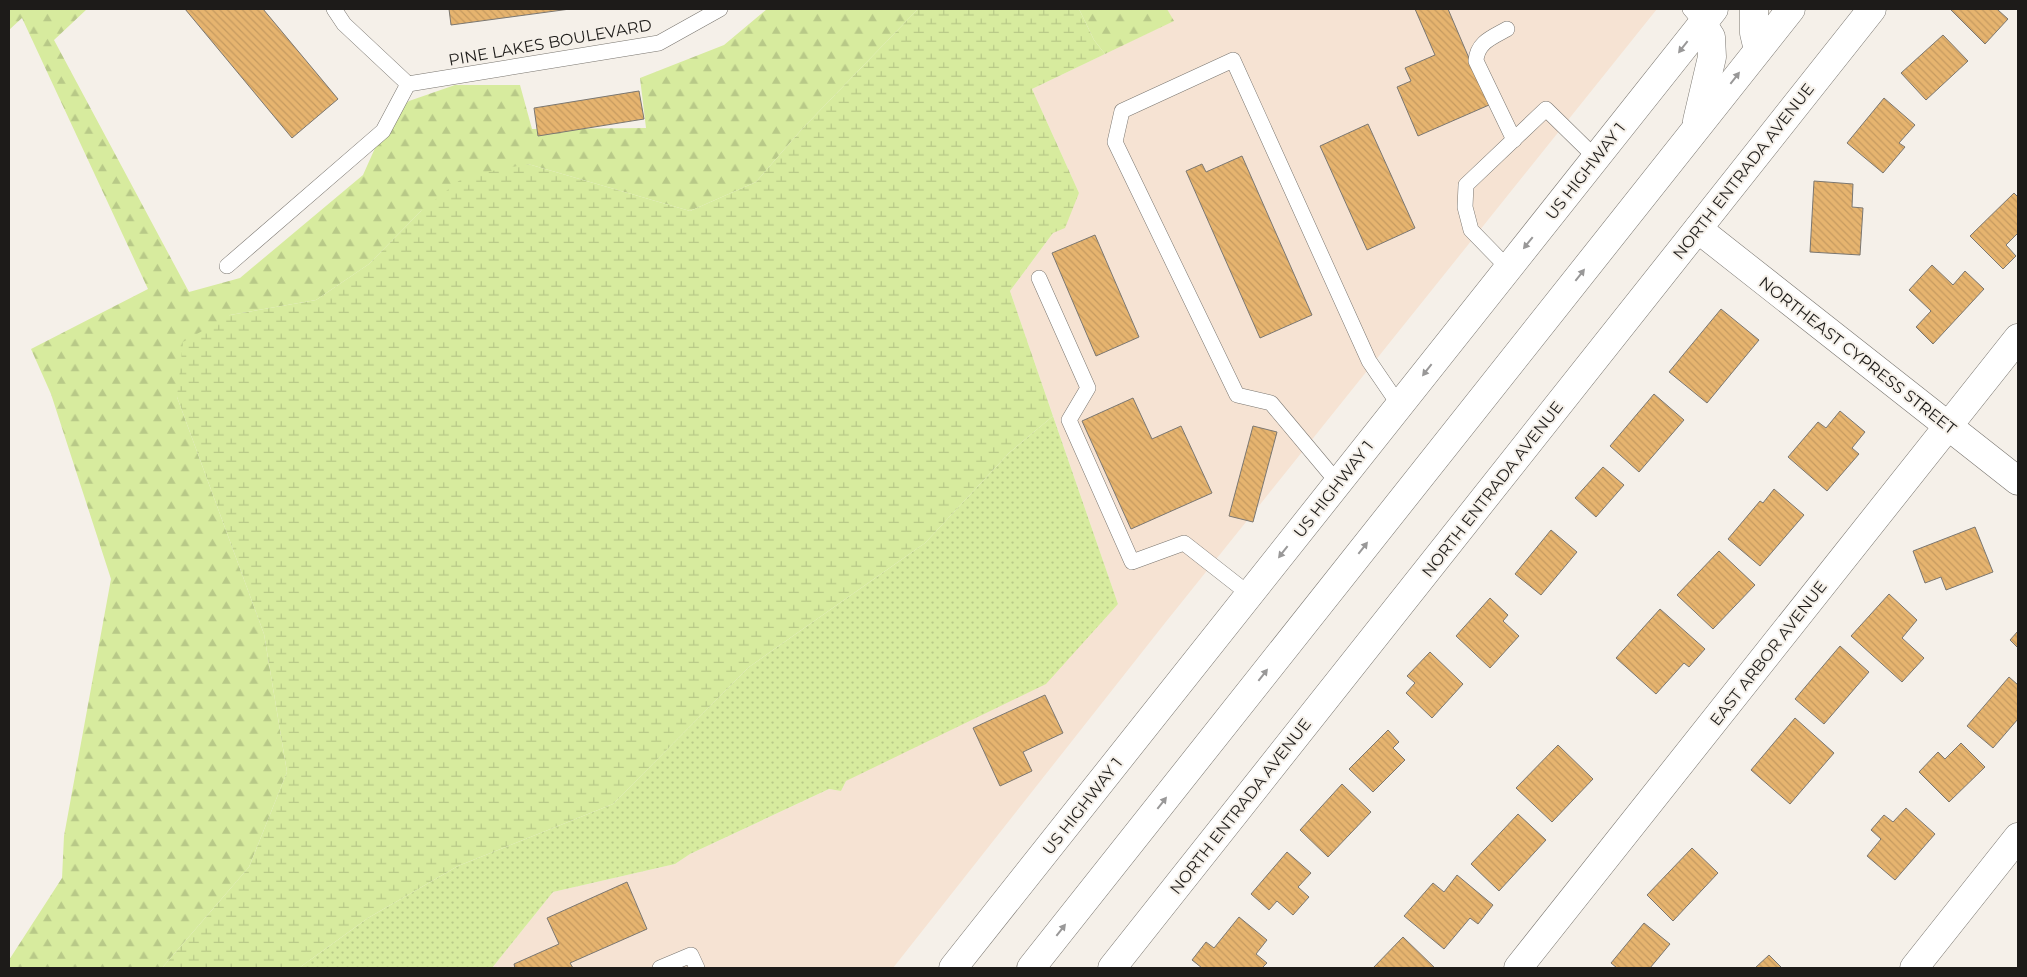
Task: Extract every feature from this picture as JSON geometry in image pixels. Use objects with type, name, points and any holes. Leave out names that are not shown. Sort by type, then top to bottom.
[{"type":"main road","points":[[1754,9],[1754,33],[1758,50]]},
{"type":"main road","points":[[1030,968],[1791,9]]},
{"type":"main road","name":"NORTH ENTRADA AVENUE","points":[[1112,968],[1872,9]]},
{"type":"main road","points":[[1694,130],[1712,57],[1710,37],[1702,14]]},
{"type":"main road","name":"US HIGHWAY 1","points":[[953,968],[1596,158],[1702,14]]},
{"type":"main road","name":"NORTHEAST CYPRESS STREET","points":[[1698,229],[2018,481]]},
{"type":"main road","name":"EAST ARBOR AVENUE","points":[[1518,968],[2018,338]]},
{"type":"main road","points":[[1914,968],[2013,854]]},
{"type":"lane","points":[[227,266],[383,131],[408,84],[344,24],[334,9]]},
{"type":"lane","name":"PINE LAKES BOULEVARD","points":[[408,84],[659,43],[720,9]]},
{"type":"lane","points":[[1507,29],[1482,44],[1476,53],[1476,61],[1514,140]]},
{"type":"lane","points":[[1338,482],[1271,403],[1237,395],[1114,142],[1122,111],[1233,60],[1369,361],[1399,405]]},
{"type":"lane","points":[[1508,268],[1471,230],[1465,207],[1466,185],[1546,109],[1596,158]]},
{"type":"lane","points":[[1039,278],[1088,388],[1070,420],[1132,562],[1184,544],[1250,594]]},
{"type":"lane","points":[[660,968],[691,955],[697,968]]},
{"type":"shaded area","points":[[1167,9],[1657,9],[1165,623],[893,968],[492,968],[553,892],[675,864],[690,854],[829,789],[841,791],[846,781],[1118,604],[1010,291],[1053,233],[1079,193],[1032,89],[1173,21]]},
{"type":"green space","points":[[9,9],[87,9],[54,40],[189,292],[240,278],[363,175],[388,119],[409,101],[455,85],[520,85],[532,129],[646,128],[640,78],[724,45],[767,9],[918,9],[802,129],[756,182],[690,211],[528,164],[421,211],[369,264],[316,300],[230,315],[177,397],[264,634],[287,772],[249,867],[162,968],[9,968],[9,960],[62,878],[64,836],[111,579],[51,394],[31,349],[148,289],[22,18],[9,30]]},
{"type":"green space","points":[[918,9],[1079,9],[1094,40],[1105,54],[1032,89],[1079,193],[1065,228],[1053,233],[1010,291],[1053,416],[1009,453],[925,543],[749,667],[613,804],[458,866],[368,918],[299,968],[162,968],[249,867],[287,772],[264,634],[177,397],[183,342],[230,315],[316,300],[369,264],[421,211],[465,176],[528,164],[690,211],[756,182],[802,129]]},
{"type":"green space","points":[[1079,9],[1167,9],[1174,21],[1105,54],[1094,40]]},
{"type":"green space","points":[[1053,416],[1118,604],[1046,684],[846,781],[841,791],[829,789],[690,854],[675,864],[553,892],[492,968],[299,968],[368,918],[458,866],[613,804],[749,667],[925,543],[1009,453]]},
{"type":"building","points":[[185,9],[263,9],[338,99],[292,138]]},
{"type":"building","points":[[449,9],[570,9],[451,25]]},
{"type":"building","points":[[1415,9],[1448,9],[1489,105],[1418,136],[1397,87],[1411,81],[1405,68],[1435,55]]},
{"type":"building","points":[[1952,9],[1999,9],[2008,19],[1985,44]]},
{"type":"building","points":[[1943,35],[1968,61],[1926,100],[1901,73]]},
{"type":"building","points":[[639,91],[644,119],[538,136],[534,108]]},
{"type":"building","points":[[1884,98],[1915,125],[1899,143],[1905,147],[1883,173],[1847,143]]},
{"type":"building","points":[[1368,124],[1415,228],[1367,250],[1320,146]]},
{"type":"building","points":[[1242,156],[1312,315],[1260,338],[1186,171],[1202,164],[1206,172]]},
{"type":"building","points":[[1814,181],[1853,184],[1852,207],[1863,208],[1860,255],[1810,252]]},
{"type":"building","points":[[2014,193],[2018,197],[2018,233],[2006,245],[2016,256],[2003,269],[1970,236]]},
{"type":"building","points":[[1095,235],[1139,337],[1096,356],[1052,253]]},
{"type":"building","points":[[1932,265],[1953,285],[1965,271],[1984,289],[1933,344],[1916,327],[1931,311],[1909,290]]},
{"type":"building","points":[[1721,309],[1759,340],[1707,403],[1669,372]]},
{"type":"building","points":[[1654,394],[1684,420],[1639,472],[1610,446]]},
{"type":"building","points":[[1133,398],[1152,439],[1181,426],[1212,493],[1131,529],[1082,421]]},
{"type":"building","points":[[1840,411],[1865,432],[1852,448],[1859,454],[1827,491],[1788,457],[1818,422],[1826,428]]},
{"type":"building","points":[[1253,426],[1277,432],[1253,522],[1229,516]]},
{"type":"building","points":[[1603,467],[1624,485],[1596,517],[1575,498]]},
{"type":"building","points":[[1774,489],[1804,515],[1760,566],[1728,539],[1760,501],[1763,503]]},
{"type":"building","points":[[1975,527],[1993,572],[1946,590],[1941,577],[1925,583],[1913,551]]},
{"type":"building","points":[[1551,530],[1577,552],[1541,595],[1515,574]]},
{"type":"building","points":[[1719,551],[1755,585],[1713,629],[1677,595]]},
{"type":"building","points":[[1889,594],[1917,620],[1902,638],[1924,658],[1902,682],[1851,636]]},
{"type":"building","points":[[1490,598],[1508,615],[1503,621],[1519,636],[1490,668],[1456,636]]},
{"type":"building","points":[[1660,609],[1705,649],[1689,667],[1684,663],[1656,694],[1616,658]]},
{"type":"building","points":[[2018,631],[2018,648],[2010,640]]},
{"type":"building","points":[[1840,646],[1869,672],[1824,724],[1795,699]]},
{"type":"building","points":[[1430,652],[1463,684],[1432,718],[1406,693],[1415,683],[1407,676]]},
{"type":"building","points":[[2009,677],[2018,685],[2018,719],[1993,748],[1967,726]]},
{"type":"building","points":[[1045,695],[1063,733],[1023,752],[1032,771],[1000,786],[973,728]]},
{"type":"building","points":[[1795,718],[1834,753],[1790,804],[1751,770]]},
{"type":"building","points":[[1388,730],[1399,742],[1393,748],[1405,760],[1373,792],[1349,769]]},
{"type":"building","points":[[1961,743],[1985,767],[1949,802],[1919,772],[1938,752],[1945,759]]},
{"type":"building","points":[[1558,745],[1593,779],[1552,822],[1516,788]]},
{"type":"building","points":[[1342,784],[1371,812],[1328,857],[1300,830]]},
{"type":"building","points":[[1906,808],[1935,834],[1895,880],[1867,856],[1881,839],[1871,830],[1884,815],[1893,822]]},
{"type":"building","points":[[1518,814],[1546,840],[1499,891],[1471,864]]},
{"type":"building","points":[[1692,848],[1718,873],[1673,921],[1647,895]]},
{"type":"building","points":[[1287,852],[1311,873],[1298,887],[1309,897],[1293,915],[1277,901],[1269,910],[1251,894]]},
{"type":"building","points":[[1457,875],[1493,905],[1478,924],[1470,918],[1444,949],[1404,916],[1433,883],[1444,892]]},
{"type":"building","points":[[627,882],[647,929],[570,963],[573,968],[515,968],[514,964],[559,944],[547,918]]},
{"type":"building","points":[[1239,917],[1267,940],[1256,954],[1267,963],[1262,968],[1202,968],[1192,960],[1206,942],[1214,948]]},
{"type":"building","points":[[1644,923],[1670,944],[1650,968],[1617,968],[1611,963]]},
{"type":"building","points":[[1403,937],[1435,968],[1373,968]]},
{"type":"building","points":[[1769,955],[1782,968],[1755,968]]}]
